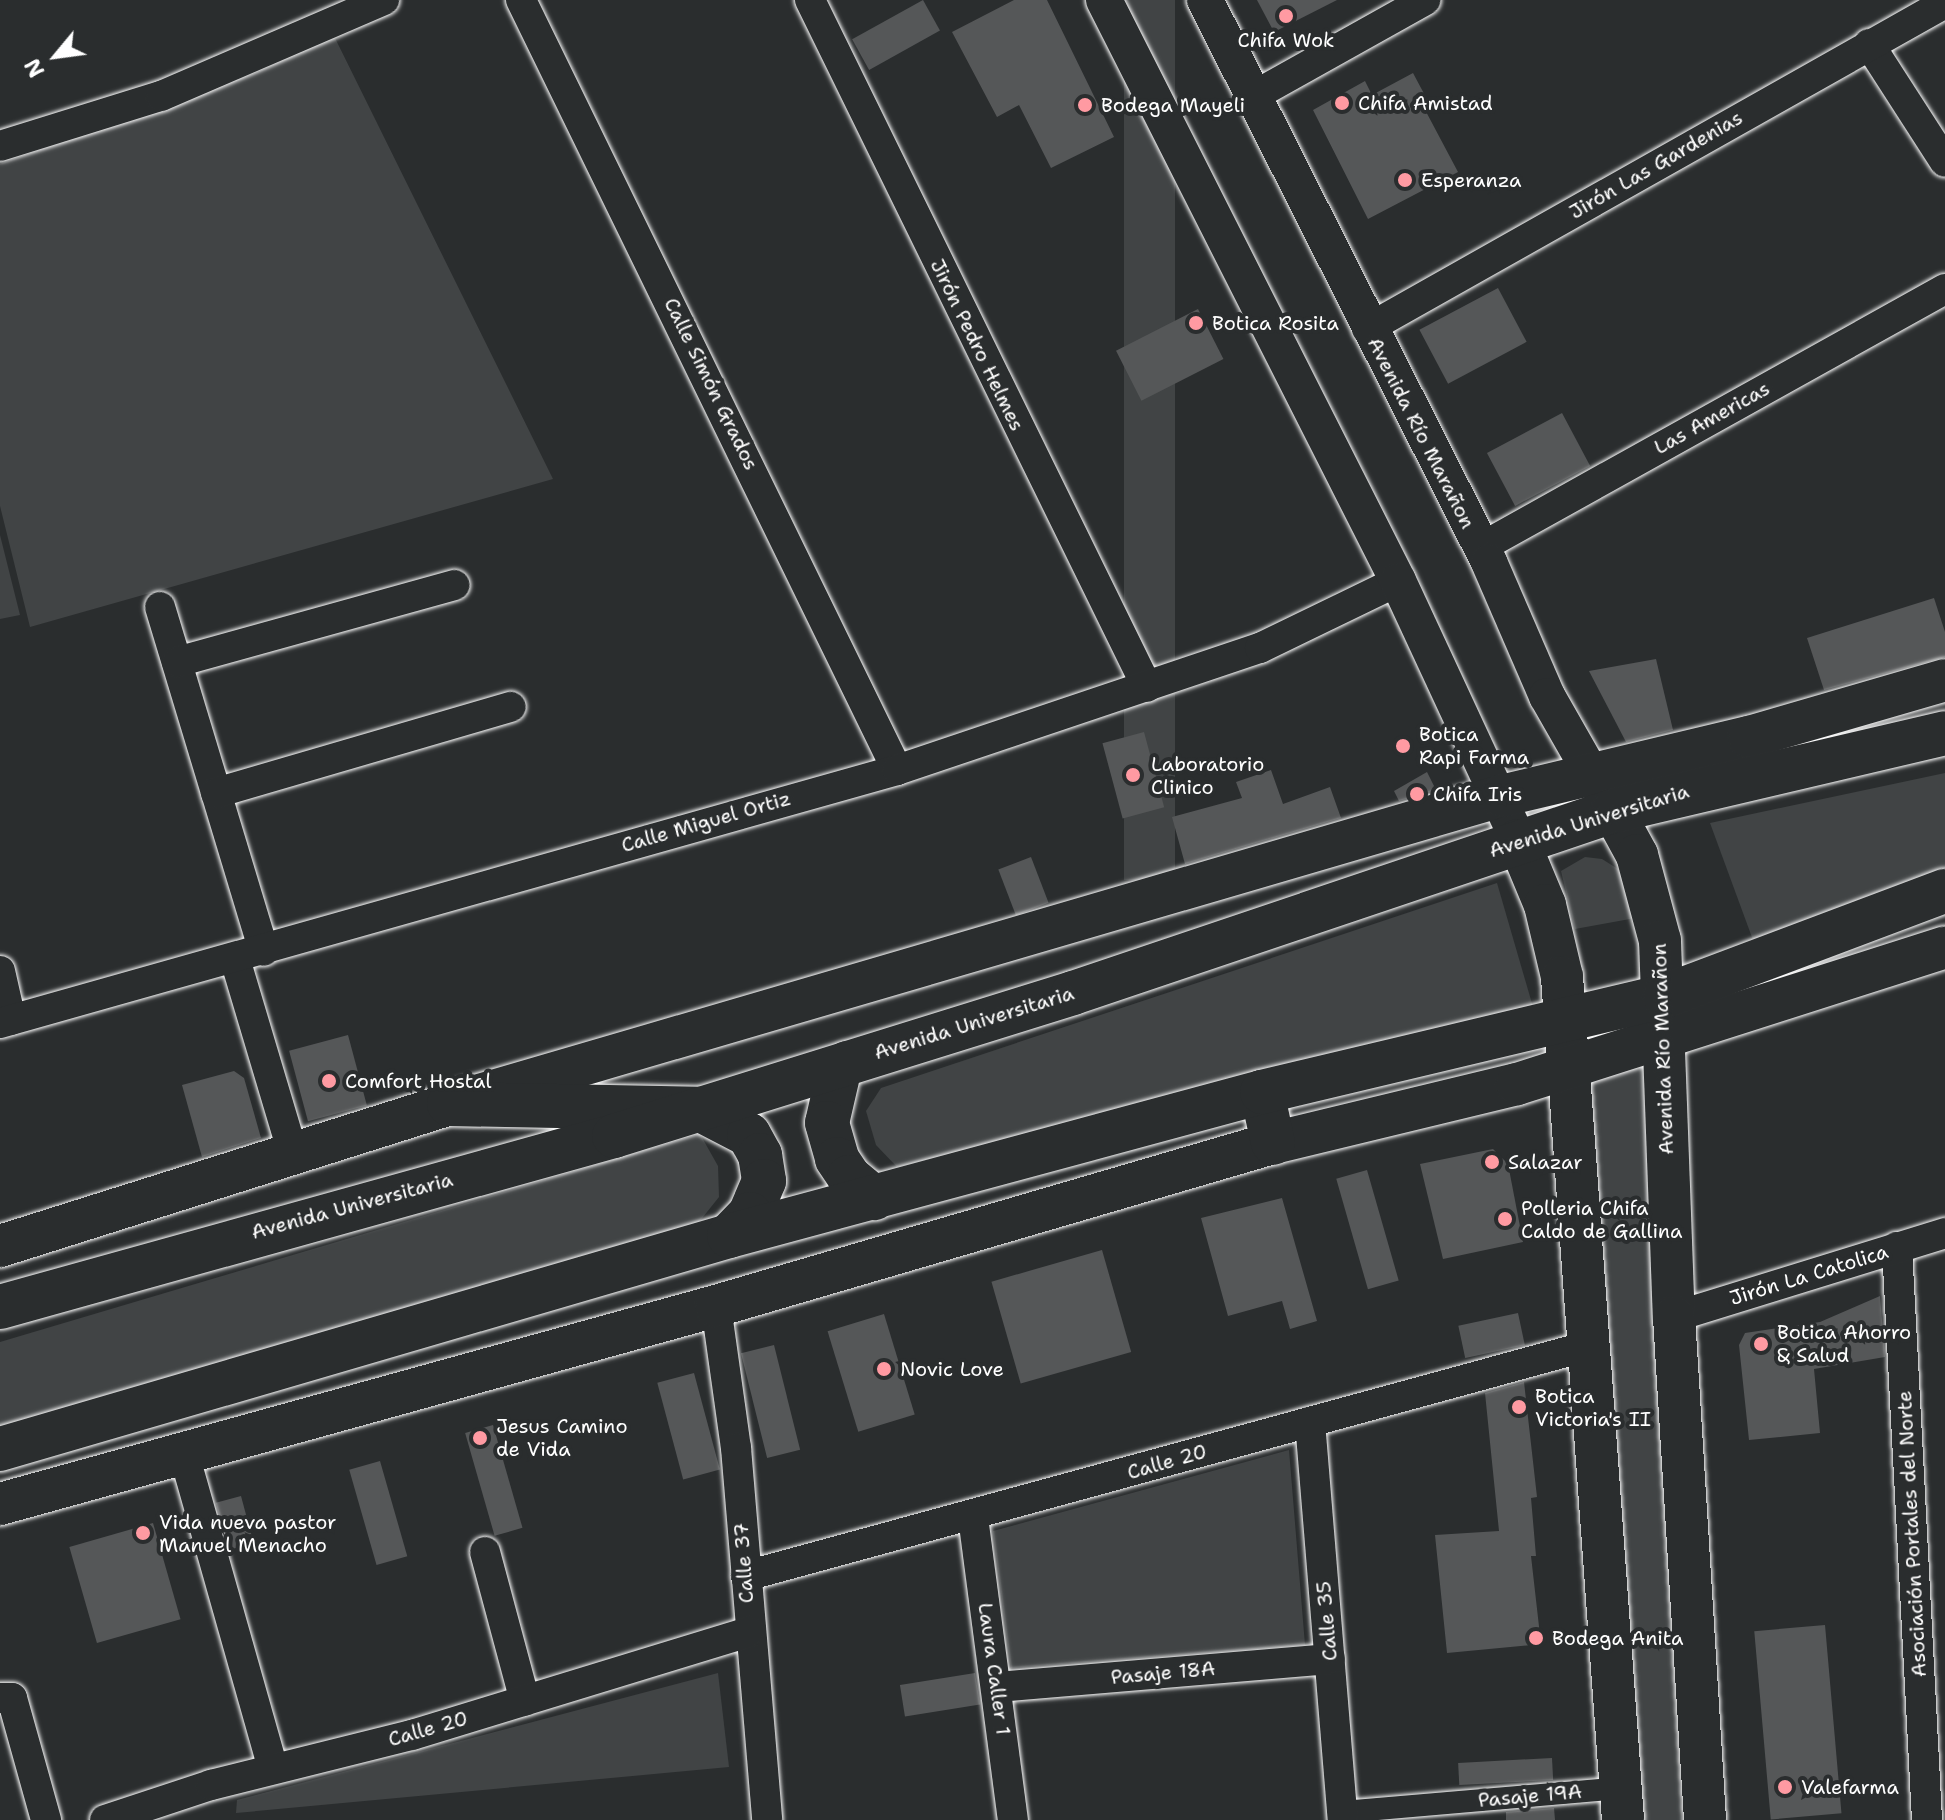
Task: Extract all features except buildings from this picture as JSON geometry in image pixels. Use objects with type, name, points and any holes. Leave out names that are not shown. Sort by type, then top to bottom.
[{"type":"main road","name":"Avenida Universitaria","points":[[0,1246],[449,1104],[1501,796],[1589,771],[1749,737],[1945,680]]},
{"type":"main road","name":"Avenida Universitaria","points":[[0,1307],[699,1109],[1073,993],[1518,840],[1613,811],[1945,733]]},
{"type":"main road","name":"Avenida Río Marañon","points":[[1613,811],[1637,855],[1654,905],[1664,1016],[1674,1317],[1705,1820]]},
{"type":"main road","points":[[1518,840],[1545,905],[1562,977],[1622,1804]]},
{"type":"main road","points":[[0,1504],[716,1306],[1273,1143],[1568,1067],[1664,1016],[1945,891]]},
{"type":"main road","points":[[0,1449],[729,1236],[1262,1092],[1564,1021],[1664,1016],[1945,947]]},
{"type":"main road","points":[[847,1063],[839,1071],[827,1123],[837,1159],[849,1177],[874,1198]]},
{"type":"main road","points":[[1262,1092],[1273,1143]]},
{"type":"main road","points":[[449,1104],[699,1109],[749,1135],[760,1155],[764,1181],[750,1214],[729,1236]]},
{"type":"street","points":[[0,146],[161,96],[384,0]]},
{"type":"street","name":"Calle Simón Grados","points":[[521,0],[897,770]]},
{"type":"street","name":"Jirón Pedro Helmes","points":[[810,0],[1147,687]]},
{"type":"street","points":[[1104,0],[1398,581],[1501,796],[1518,840]]},
{"type":"street","name":"Avenida Río Marañon","points":[[1205,0],[1250,98],[1480,548],[1547,696],[1613,811]]},
{"type":"street","points":[[1250,98],[1425,0]]},
{"type":"street","name":"Jirón Las Gardenias","points":[[1367,329],[1945,3]]},
{"type":"street","points":[[1869,44],[1945,162]]},
{"type":"street","name":"Las Americas","points":[[1480,548],[1945,289]]},
{"type":"street","name":"Calle Miguel Ortiz","points":[[6,1021],[897,770],[1260,648],[1398,581]]},
{"type":"street","points":[[177,662],[455,585]]},
{"type":"street","points":[[160,607],[216,793],[293,1153]]},
{"type":"street","points":[[216,793],[511,707]]},
{"type":"street","points":[[0,971],[6,1021]]},
{"type":"street","name":"Jirón La Catolica","points":[[1674,1317],[1945,1233]]},
{"type":"street","name":"Asociación Portales del Norte","points":[[1897,1247],[1927,1820]]},
{"type":"street","name":"Calle 37","points":[[716,1306],[746,1576],[767,1820]]},
{"type":"street","name":"Calle 20","points":[[746,1576],[973,1517],[1588,1346]]},
{"type":"street","name":"Calle 35","points":[[1310,1422],[1343,1816]]},
{"type":"street","points":[[184,1454],[273,1769]]},
{"type":"street","name":"Laura Caller 1","points":[[973,1517],[1013,1820]]},
{"type":"street","points":[[485,1552],[525,1701]]},
{"type":"street","name":"Calle 20","points":[[105,1820],[273,1769],[525,1701],[749,1632]]},
{"type":"street","name":"Pasaje 18A","points":[[997,1687],[1330,1659]]},
{"type":"street","points":[[0,1698],[12,1698],[26,1733],[46,1820]]},
{"type":"street","name":"Pasaje 19A","points":[[1343,1816],[1622,1804]]},
{"type":"shaded area","points":[[1124,0],[1175,0],[1175,880],[1124,880]]},
{"type":"shaded area","points":[[334,36],[553,479],[30,627],[0,506],[0,164],[256,73]]},
{"type":"shaded area","points":[[0,535],[20,615],[0,619]]},
{"type":"shaded area","points":[[1945,773],[1945,877],[1757,951],[1710,823]]},
{"type":"shaded area","points":[[1585,857],[1602,859],[1618,869],[1641,917],[1575,929],[1561,871]]},
{"type":"shaded area","points":[[1497,883],[1533,1007],[897,1167],[876,1145],[866,1111],[881,1088]]},
{"type":"shaded area","points":[[1641,1034],[1682,1820],[1628,1820],[1587,1037]]},
{"type":"shaded area","points":[[700,1134],[718,1166],[719,1197],[695,1227],[0,1427],[0,1342]]},
{"type":"shaded area","points":[[1289,1450],[1305,1645],[1011,1668],[993,1531]]},
{"type":"shaded area","points":[[718,1673],[729,1767],[236,1813],[237,1800]]},
{"type":"place","name":"Chifa Wok","points":[[1286,16]]},
{"type":"place","name":"Chifa Amistad","points":[[1342,103]]},
{"type":"place","name":"Bodega Mayeli","points":[[1085,105]]},
{"type":"place","name":"Esperanza","points":[[1405,180]]},
{"type":"place","name":"Botica Rosita","points":[[1196,323]]},
{"type":"place","name":"Botica Rapi Farma","points":[[1403,746]]},
{"type":"place","name":"Laboratorio Clinico","points":[[1133,775]]},
{"type":"place","name":"Chifa Iris","points":[[1417,794]]},
{"type":"place","name":"Comfort Hostal","points":[[329,1081]]},
{"type":"place","name":"Salazar","points":[[1492,1162]]},
{"type":"place","name":"Polleria Chifa Caldo de Gallina","points":[[1505,1219]]},
{"type":"place","name":"Botica Ahorro & Salud","points":[[1761,1344]]},
{"type":"place","name":"Novic Love","points":[[884,1369]]},
{"type":"place","name":"Botica Victoria's II","points":[[1519,1407]]},
{"type":"place","name":"Jesus Camino de Vida","points":[[480,1438]]},
{"type":"place","name":"Vida nueva pastor Manuel Menacho","points":[[143,1533]]},
{"type":"place","name":"Bodega Anita","points":[[1536,1638]]},
{"type":"place","name":"Valefarma","points":[[1785,1787]]}]
